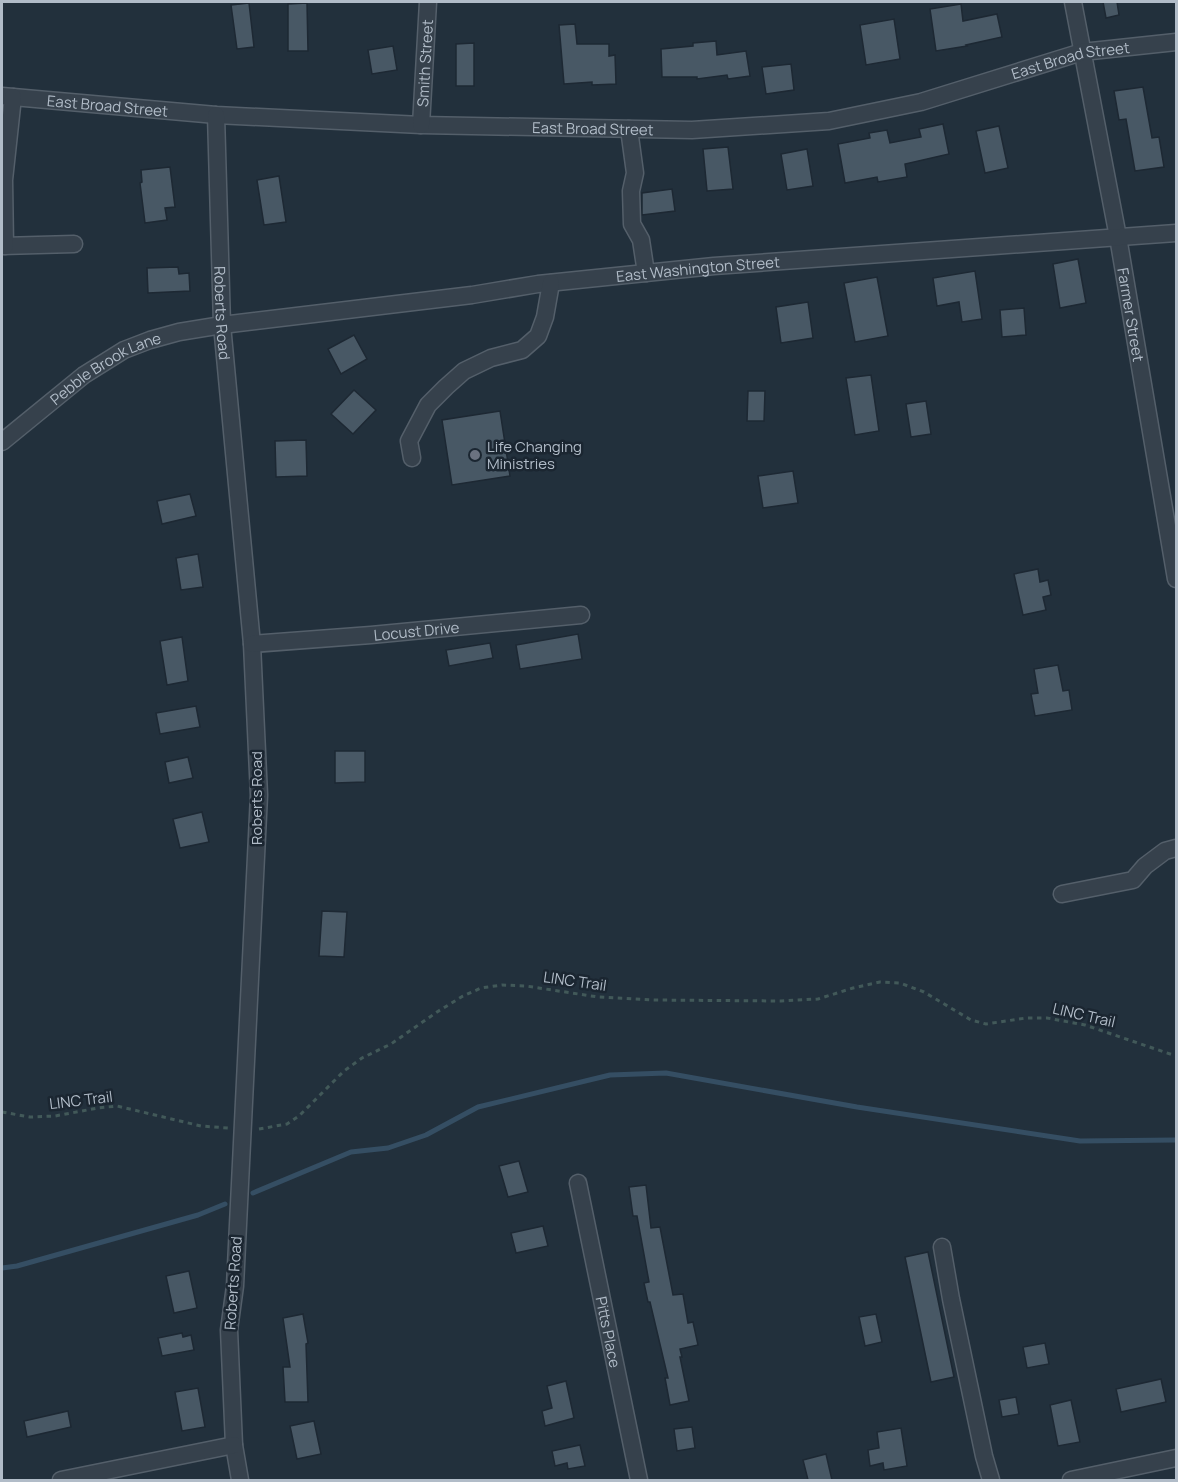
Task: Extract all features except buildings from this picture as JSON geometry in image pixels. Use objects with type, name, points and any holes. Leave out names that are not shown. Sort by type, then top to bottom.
[{"type":"street","name":"Smith Street","points":[[421,125],[428,2]]},
{"type":"street","name":"Farmer Street","points":[[1073,2],[1118,237],[1176,579]]},
{"type":"street","name":"East Broad Street","points":[[7,97],[216,115],[421,125],[692,130],[829,121],[921,102],[1082,52],[1176,42]]},
{"type":"street","points":[[7,97],[3,246],[74,244]]},
{"type":"street","name":"Roberts Road","points":[[216,115],[222,325],[252,644],[259,795],[235,1286],[229,1330],[234,1445],[240,1480]]},
{"type":"street","points":[[629,129],[635,173],[631,191],[632,224],[641,240],[646,273]]},
{"type":"street","name":"East Washington Street","points":[[222,325],[472,295],[551,283],[738,264],[1176,233]]},
{"type":"street","points":[[412,458],[409,441],[428,405],[446,387],[464,371],[492,358],[522,350],[538,336],[545,317],[551,283]]},
{"type":"street","name":"Pebble Brook Lane","points":[[2,442],[84,375],[124,350],[179,332],[222,325]]},
{"type":"street","name":"Locust Drive","points":[[252,644],[581,615]]},
{"type":"street","points":[[1062,894],[1133,880],[1145,866],[1165,851],[1176,848]]},
{"type":"street","name":"Pitts Place","points":[[578,1183],[639,1480]]},
{"type":"street","points":[[942,1247],[984,1456],[991,1480]]},
{"type":"street","points":[[61,1480],[234,1445]]},
{"type":"street","points":[[1071,1480],[1176,1458]]},
{"type":"path","name":"LINC Trail","points":[[2,1112],[30,1117],[46,1117],[117,1106],[201,1126],[243,1130],[287,1124],[299,1116],[344,1071],[362,1058],[391,1044],[463,996],[481,988],[502,985],[526,986],[598,997],[781,1001],[818,999],[880,982],[900,983],[924,992],[971,1020],[986,1024],[1026,1018],[1047,1018],[1085,1025],[1176,1056]]},
{"type":"waterway","points":[[253,1193],[351,1152],[388,1148],[426,1135],[478,1107],[610,1075],[666,1073],[857,1107],[1080,1141],[1176,1140]]},
{"type":"waterway","points":[[2,1268],[17,1266],[198,1215],[225,1204]]},
{"type":"place","name":"Life Changing Ministries","points":[[475,455]]}]
